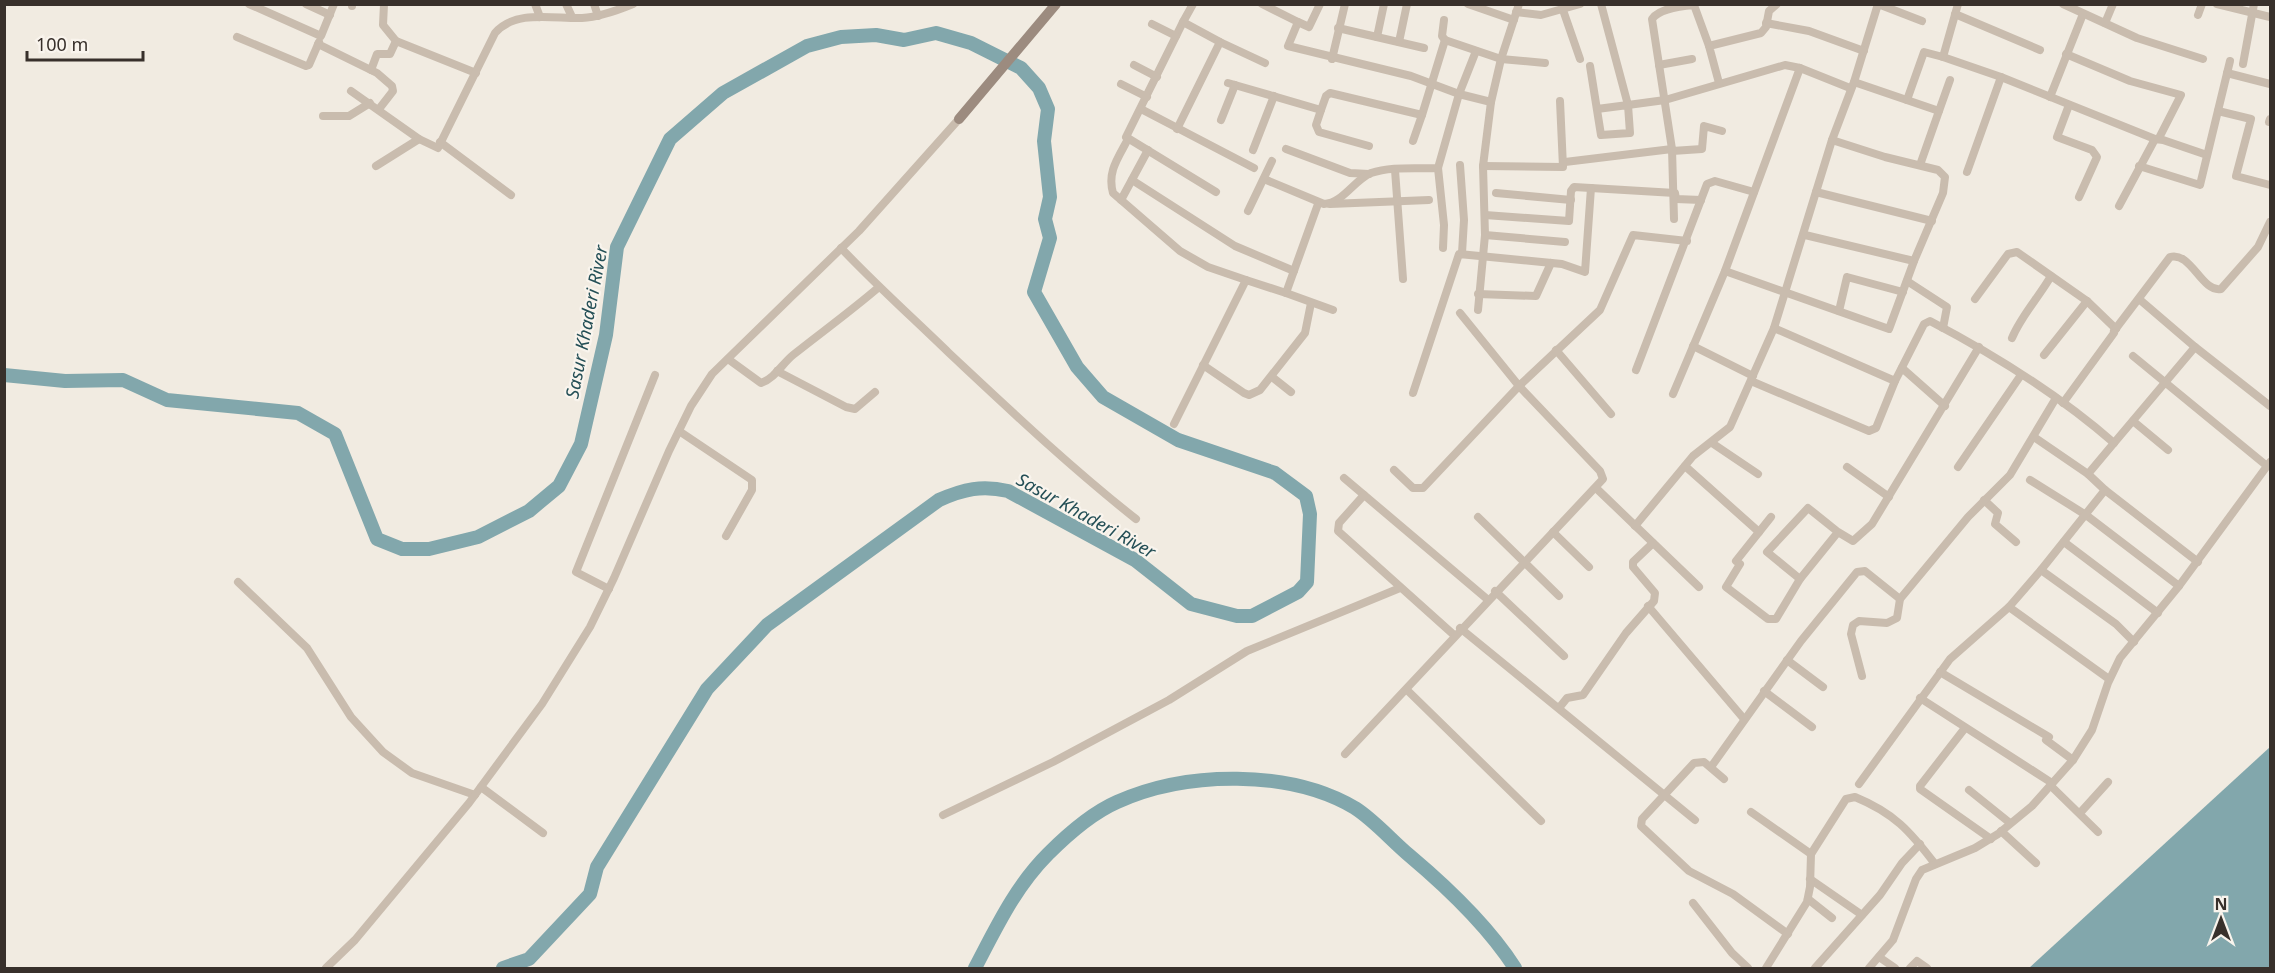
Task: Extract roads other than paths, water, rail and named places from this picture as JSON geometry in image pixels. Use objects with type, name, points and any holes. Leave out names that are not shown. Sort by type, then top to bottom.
[{"type":"street","points":[[249,4],[320,40],[371,70],[393,87],[379,109]]},
{"type":"street","points":[[306,4],[330,15]]},
{"type":"street","points":[[237,37],[306,66],[309,65],[334,4]]},
{"type":"street","points":[[384,4],[383,25],[396,41],[476,73]]},
{"type":"street","points":[[535,4],[540,17]]},
{"type":"street","points":[[566,4],[572,16]]},
{"type":"street","points":[[594,4],[598,16]]},
{"type":"street","points":[[351,91],[437,149],[499,29],[529,17],[598,16],[633,4]]},
{"type":"street","points":[[326,969],[355,940],[475,795],[542,704],[590,627],[679,431],[712,374],[842,248],[910,176],[1056,4]]},
{"type":"street","points":[[1193,4],[1128,132],[1128,139],[1111,171],[1110,181],[1113,193],[1179,251],[1208,267],[1333,310]]},
{"type":"street","points":[[1262,4],[1310,27],[1320,4]]},
{"type":"street","points":[[1332,59],[1345,4]]},
{"type":"street","points":[[1377,37],[1383,4]]},
{"type":"street","points":[[1399,42],[1407,4]]},
{"type":"street","points":[[1468,4],[1541,15],[1580,4]]},
{"type":"street","points":[[1590,66],[1601,135],[1628,135],[1630,131],[1628,105],[1601,4]]},
{"type":"street","points":[[1709,46],[1761,33],[1769,11],[1777,4]]},
{"type":"street","points":[[1635,526],[1685,466],[1730,427],[1774,328],[1832,140],[1878,4],[1922,21]]},
{"type":"street","points":[[1943,57],[1958,4]]},
{"type":"street","points":[[2063,4],[2137,38],[2203,59]]},
{"type":"street","points":[[2104,23],[2113,4]]},
{"type":"street","points":[[2198,15],[2202,4]]},
{"type":"street","points":[[2217,4],[2271,17]]},
{"type":"street","points":[[2244,64],[2254,4]]},
{"type":"street","points":[[1701,200],[1676,199],[1665,100],[1651,22],[1656,14],[1694,5],[1719,83]]},
{"type":"street","points":[[1563,10],[1580,59]]},
{"type":"street","points":[[1478,310],[1485,235],[1483,166],[1491,102],[1501,59],[1516,12]]},
{"type":"street","points":[[1955,14],[2040,50]]},
{"type":"street","points":[[2050,97],[2083,14]]},
{"type":"street","points":[[1444,20],[1442,36],[1445,40],[1501,59],[1545,63]]},
{"type":"street","points":[[1183,22],[1265,63]]},
{"type":"street","points":[[1298,22],[1288,46],[1332,59],[1411,76],[1459,94],[1491,102]]},
{"type":"street","points":[[1766,23],[1809,31],[1864,51]]},
{"type":"street","points":[[1152,24],[1176,36]]},
{"type":"street","points":[[1338,28],[1424,48]]},
{"type":"street","points":[[1413,141],[1445,40]]},
{"type":"street","points":[[371,70],[377,54],[390,54],[396,41]]},
{"type":"street","points":[[1177,129],[1220,42]]},
{"type":"street","points":[[1443,248],[1444,225],[1438,168],[1459,94],[1476,51]]},
{"type":"street","points":[[1907,100],[1924,52],[2001,77],[2157,139],[2207,155]]},
{"type":"street","points":[[2066,54],[2130,81],[2181,95],[2118,206]]},
{"type":"street","points":[[1659,65],[1692,59]]},
{"type":"street","points":[[2139,166],[2198,186],[2201,183],[2230,61]]},
{"type":"street","points":[[1134,65],[1157,77]]},
{"type":"street","points":[[1597,108],[1665,100],[1785,65],[1939,111]]},
{"type":"street","points":[[1673,394],[1725,271],[1800,68]]},
{"type":"street","points":[[2228,73],[2271,84]]},
{"type":"street","points":[[1967,172],[2001,77]]},
{"type":"street","points":[[1920,165],[1950,80]]},
{"type":"street","points":[[1121,84],[1147,97]]},
{"type":"street","points":[[1221,120],[1232,84],[1320,110]]},
{"type":"street","points":[[1369,146],[1319,132],[1316,125],[1326,96],[1330,93],[1422,115]]},
{"type":"street","points":[[1252,150],[1274,96]]},
{"type":"street","points":[[1560,101],[1565,162]]},
{"type":"street","points":[[323,116],[349,116],[370,103]]},
{"type":"street","points":[[2068,105],[2057,137],[2097,153],[2079,197]]},
{"type":"street","points":[[1141,109],[1254,168]]},
{"type":"street","points":[[2218,111],[2251,119],[2236,176],[2271,185]]},
{"type":"street","points":[[1483,166],[1517,164],[1560,168],[1565,162],[1672,150],[1702,149],[1704,126],[1722,131]]},
{"type":"street","points":[[376,166],[419,139]]},
{"type":"street","points":[[1128,139],[1216,192]]},
{"type":"street","points":[[1725,271],[1887,329],[1943,193],[1945,177],[1938,170],[1885,158],[1832,140]]},
{"type":"street","points":[[440,142],[512,195]]},
{"type":"street","points":[[1286,149],[1350,173],[1369,174],[1438,168]]},
{"type":"street","points":[[1121,200],[1148,150]]},
{"type":"street","points":[[1248,211],[1272,161]]},
{"type":"street","points":[[1460,165],[1464,219],[1462,253]]},
{"type":"street","points":[[1395,170],[1403,279]]},
{"type":"street","points":[[1330,204],[1369,174]]},
{"type":"street","points":[[1264,179],[1318,204],[1429,200]]},
{"type":"street","points":[[1132,180],[1235,246],[1294,271]]},
{"type":"street","points":[[1636,370],[1707,184],[1712,181],[1754,192]]},
{"type":"street","points":[[1485,215],[1566,222],[1570,219],[1572,188],[1675,193]]},
{"type":"street","points":[[1413,393],[1458,255],[1462,253],[1551,262],[1581,272],[1586,270],[1591,188]]},
{"type":"street","points":[[1816,192],[1932,221]]},
{"type":"street","points":[[1496,193],[1571,200]]},
{"type":"street","points":[[1674,219],[1675,193]]},
{"type":"street","points":[[1286,293],[1318,204]]},
{"type":"street","points":[[2063,403],[2170,257],[2175,255],[2197,272],[2211,288],[2221,289],[2258,247],[2269,232],[2271,222]]},
{"type":"street","points":[[1485,235],[1565,242]]},
{"type":"street","points":[[1394,470],[1413,488],[1423,488],[1519,386],[1605,302],[1633,235],[1687,241]]},
{"type":"street","points":[[1804,235],[1914,261]]},
{"type":"street","points":[[842,248],[879,287],[1032,431],[1136,519]]},
{"type":"street","points":[[1975,299],[2012,253],[2018,252],[2087,301],[2115,331]]},
{"type":"street","points":[[1478,294],[1536,296],[1551,262]]},
{"type":"street","points":[[2012,338],[2017,326],[2051,276]]},
{"type":"street","points":[[1839,311],[1847,277],[1903,292]]},
{"type":"street","points":[[1173,424],[1246,280]]},
{"type":"street","points":[[1907,281],[1947,307],[1943,328]]},
{"type":"street","points":[[728,359],[761,383],[769,380],[790,357],[879,287]]},
{"type":"street","points":[[2139,299],[2195,347],[2271,406]]},
{"type":"street","points":[[2044,355],[2087,301]]},
{"type":"street","points":[[1203,365],[1250,395],[1260,390],[1305,333],[1311,303]]},
{"type":"street","points":[[1345,754],[1407,690],[1487,599],[1603,479],[1600,471],[1519,386],[1460,313]]},
{"type":"street","points":[[1693,346],[1752,379],[1869,431],[1876,428],[1895,381],[1924,324],[1930,321],[1979,347],[2056,398],[2115,443]]},
{"type":"street","points":[[1774,328],[1895,381]]},
{"type":"street","points":[[1800,579],[1767,552],[1808,508],[1838,532],[1854,541],[1872,524],[1979,347]]},
{"type":"street","points":[[2088,474],[2195,347]]},
{"type":"street","points":[[1556,350],[1611,414]]},
{"type":"street","points":[[1869,969],[1893,940],[1916,879],[1922,870],[1991,839],[2032,806],[2073,760],[2092,730],[2109,680],[2120,658],[2198,562],[2269,464],[2133,356]]},
{"type":"street","points":[[1902,368],[1945,406]]},
{"type":"street","points":[[777,371],[846,407],[855,409],[875,392]]},
{"type":"street","points":[[609,589],[576,572],[654,375]]},
{"type":"street","points":[[1958,468],[2021,375]]},
{"type":"street","points":[[1272,377],[1291,392]]},
{"type":"street","points":[[1862,676],[1851,634],[1853,625],[1866,620],[1893,621],[1900,610],[1900,599],[1923,569],[1984,500],[2010,475],[2056,398]]},
{"type":"street","points":[[2133,422],[2168,450]]},
{"type":"street","points":[[679,431],[752,480],[752,490],[726,536]]},
{"type":"street","points":[[2034,438],[2088,474],[2105,490],[2198,562]]},
{"type":"street","points":[[1712,443],[1758,474]]},
{"type":"street","points":[[1685,466],[1759,532]]},
{"type":"street","points":[[1848,467],[1889,497]]},
{"type":"street","points":[[1344,478],[1487,599]]},
{"type":"street","points":[[2030,480],[2086,514],[2179,586]]},
{"type":"street","points":[[1596,488],[1699,587]]},
{"type":"street","points":[[1859,784],[1950,659],[2009,607],[2042,570],[2105,490]]},
{"type":"street","points":[[1364,495],[1339,524],[1338,531],[1454,635]]},
{"type":"street","points":[[1984,500],[1998,513],[1995,524],[2016,542]]},
{"type":"street","points":[[1478,517],[1558,596]]},
{"type":"street","points":[[1771,517],[1738,563],[1726,587],[1768,619],[1776,619],[1800,579],[1838,532]]},
{"type":"street","points":[[1553,532],[1590,567]]},
{"type":"street","points":[[2064,542],[2158,613]]},
{"type":"street","points":[[1558,708],[1567,698],[1583,695],[1654,601],[1655,593],[1633,567],[1633,562],[1653,543]]},
{"type":"street","points":[[1710,767],[1787,660],[1861,569],[1900,599]]},
{"type":"street","points":[[2042,570],[2116,624],[2134,642]]},
{"type":"street","points":[[238,582],[307,648],[351,717],[383,752],[412,773],[475,795]]},
{"type":"street","points":[[943,815],[1053,762],[1159,706],[1247,651],[1400,588]]},
{"type":"street","points":[[1495,591],[1564,656]]},
{"type":"street","points":[[1648,606],[1744,719]]},
{"type":"street","points":[[2009,607],[2109,680]]},
{"type":"street","points":[[1460,628],[1695,820]]},
{"type":"street","points":[[1787,660],[1822,687]]},
{"type":"street","points":[[1940,672],[2049,736],[2046,740],[2073,760]]},
{"type":"street","points":[[1407,690],[1541,821]]},
{"type":"street","points":[[1764,691],[1812,727]]},
{"type":"street","points":[[1920,698],[2052,783],[2052,787],[2098,832]]},
{"type":"street","points":[[1965,728],[1920,789],[1991,839]]},
{"type":"street","points":[[1724,779],[1704,762],[1694,763],[1642,819],[1641,826],[1689,871],[1733,894],[1788,934]]},
{"type":"street","points":[[2080,813],[2109,782]]},
{"type":"street","points":[[481,787],[543,833]]},
{"type":"street","points":[[1969,790],[2010,823]]},
{"type":"street","points":[[1766,969],[1808,899],[1811,854],[1846,799],[1851,797],[1879,806],[1893,816],[1920,844],[1935,864]]},
{"type":"street","points":[[1751,812],[1811,854]]},
{"type":"street","points":[[2001,831],[2036,863]]},
{"type":"street","points":[[1815,969],[1880,895],[1902,863],[1920,844]]},
{"type":"street","points":[[1810,879],[1862,915]]},
{"type":"street","points":[[1808,899],[1832,918]]},
{"type":"street","points":[[1693,903],[1732,953],[1748,969]]},
{"type":"street","points":[[1879,957],[1895,969]]},
{"type":"street","points":[[1910,969],[1917,961],[1927,969]]},
{"type":"water","points":[[2270,747],[2270,968],[2029,968]]},
{"type":"waterway","name":"Sasur Khaderi River","points":[[4,375],[65,381],[123,380],[167,400],[298,413],[335,434],[377,539],[402,549],[429,549],[478,537],[529,511],[559,486],[581,444],[606,335],[617,247],[670,139],[723,93],[807,46],[841,37],[876,35],[904,40],[936,33],[971,43],[1021,68],[1039,88],[1048,109],[1044,141],[1050,197],[1045,219],[1050,238],[1034,292],[1077,367],[1103,397],[1178,440],[1275,473],[1306,496],[1310,514],[1307,582],[1298,592],[1252,616],[1237,616],[1191,604],[1135,560],[1008,491],[990,488],[973,489],[939,500],[767,625],[707,689],[597,867],[590,894],[529,959],[503,968]]},
{"type":"waterway","name":"Sasur Khaderi River","points":[[975,968],[1007,908],[1026,880],[1055,847],[1089,818],[1117,802],[1174,784],[1237,779],[1300,786],[1329,795],[1355,808],[1453,894],[1493,937],[1515,968]]}]
